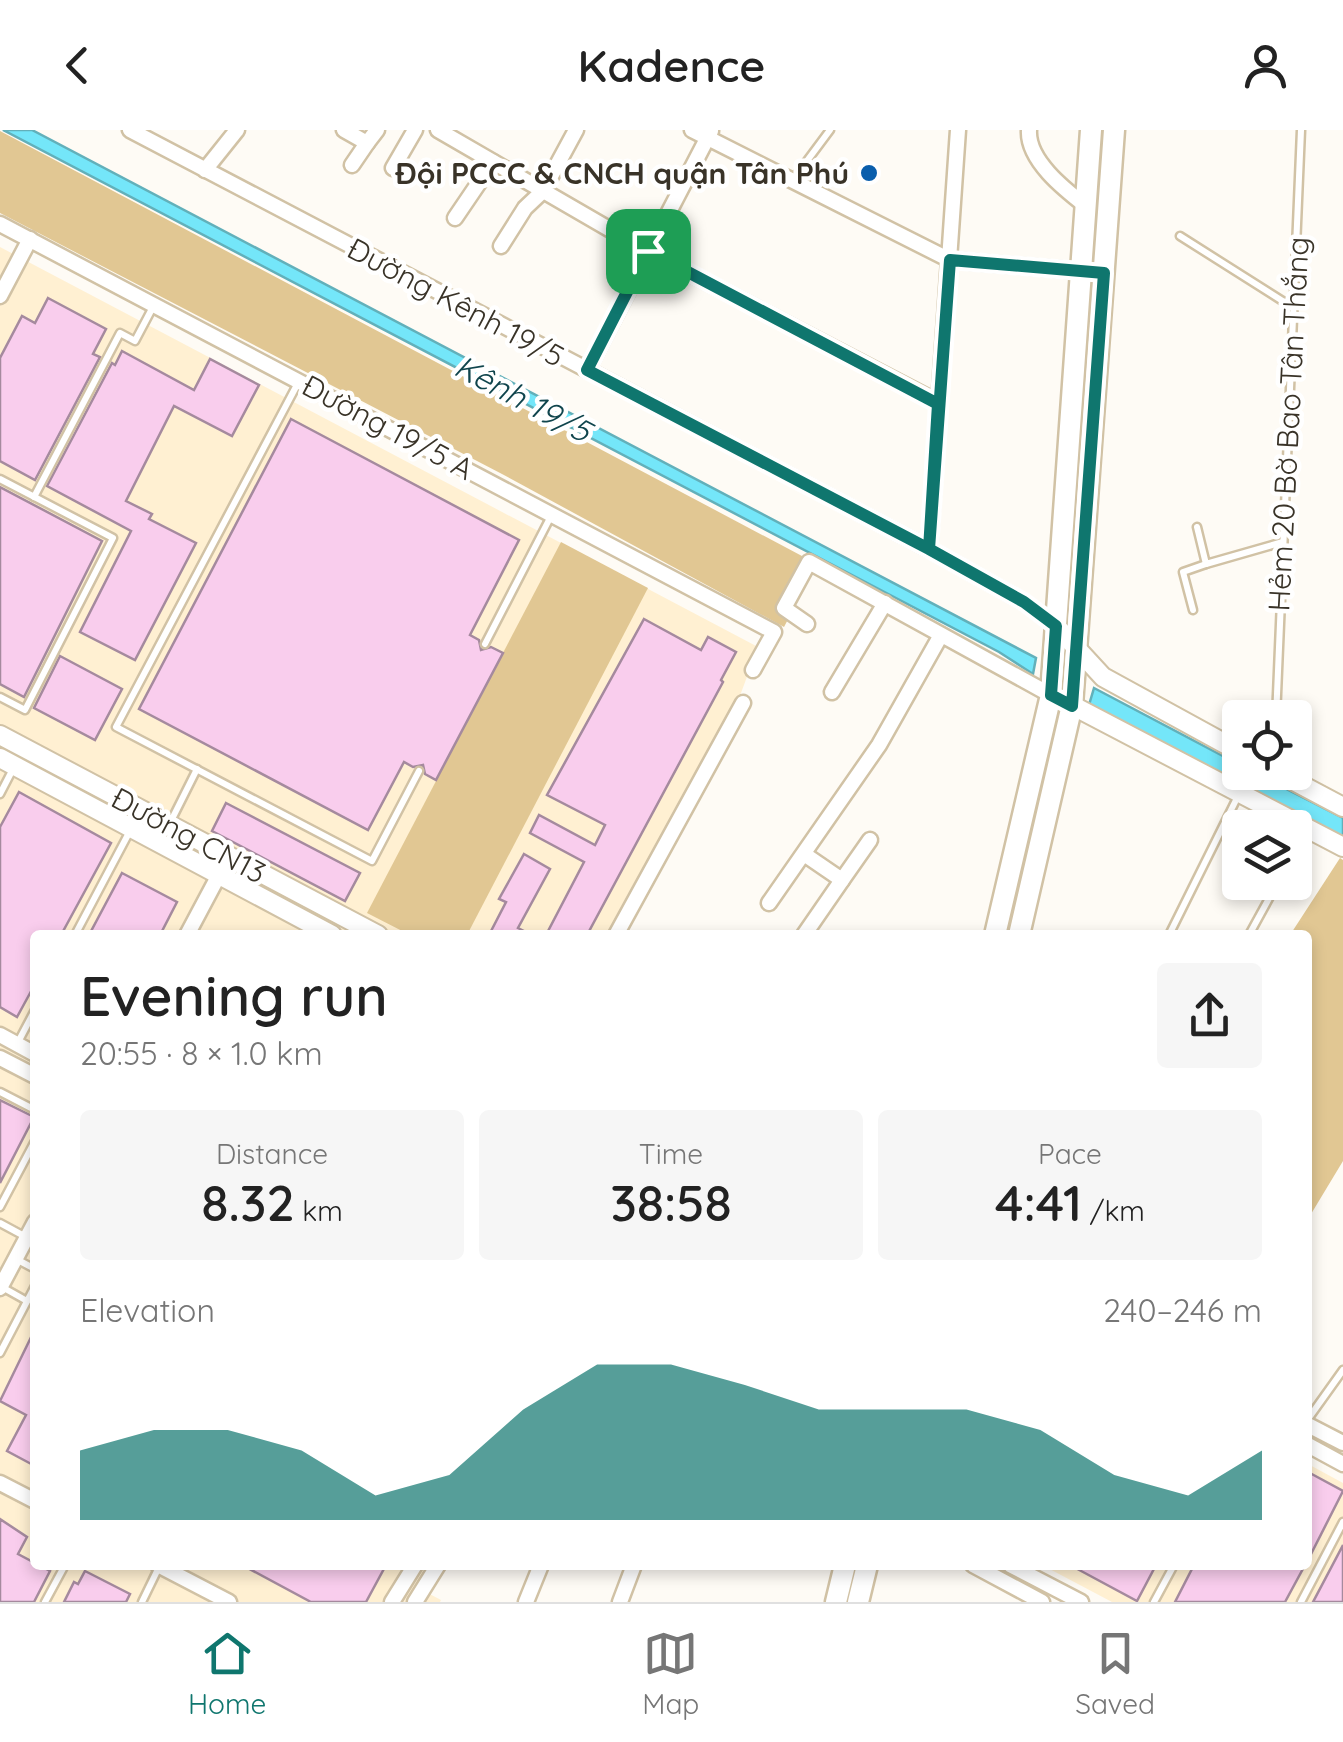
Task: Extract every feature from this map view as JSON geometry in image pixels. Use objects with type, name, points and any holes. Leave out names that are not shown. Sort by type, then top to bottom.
[{"type":"main road","points":[[996,930],[1051,695],[1091,130]]},
{"type":"main road","points":[[1021,930],[1072,706],[1114,130]]},
{"type":"main road","points":[[1081,271],[1104,273]]},
{"type":"main road","points":[[836,1602],[844,1570]]},
{"type":"main road","points":[[858,1602],[866,1570]]},
{"type":"street","name":"Đường Kênh 19/5","points":[[130,130],[1024,602],[1056,626],[1103,677],[1222,742]]},
{"type":"street","points":[[205,170],[237,130]]},
{"type":"street","points":[[344,130],[367,143]]},
{"type":"street","points":[[352,165],[377,130]]},
{"type":"street","points":[[392,168],[415,130]]},
{"type":"street","points":[[438,130],[648,251],[938,404]]},
{"type":"street","points":[[501,246],[524,208],[544,191],[575,130]]},
{"type":"street","points":[[692,130],[709,134],[792,181],[950,260],[1081,271]]},
{"type":"street","points":[[929,549],[958,130]]},
{"type":"street","points":[[1029,130],[1030,148],[1062,188],[1086,206]]},
{"type":"street","points":[[587,370],[709,134]]},
{"type":"street","points":[[455,218],[493,162]]},
{"type":"street","name":"Đường 19/5 A","points":[[0,224],[774,632],[754,670]]},
{"type":"street","points":[[0,296],[30,239]]},
{"type":"street","points":[[806,624],[784,608],[809,562],[1051,695],[1273,810]]},
{"type":"street","points":[[832,692],[885,603]]},
{"type":"street","points":[[770,903],[879,745],[942,636]]},
{"type":"street","points":[[619,930],[743,703]]},
{"type":"street","name":"Đường CN13","points":[[0,735],[369,930]]},
{"type":"street","name":"Đường CN13","points":[[7,762],[323,930]]},
{"type":"street","points":[[1311,790],[1343,807]]},
{"type":"street","points":[[1312,830],[1343,847]]},
{"type":"street","points":[[807,930],[870,840]]},
{"type":"street","points":[[804,854],[842,880]]},
{"type":"street","points":[[190,930],[229,856]]},
{"type":"street","points":[[0,1035],[30,1051]]},
{"type":"street","points":[[0,1058],[30,1073]]},
{"type":"street","points":[[0,1287],[30,1232]]},
{"type":"street","points":[[1312,1424],[1343,1443]]},
{"type":"street","points":[[1312,1447],[1343,1464]]},
{"type":"street","points":[[0,1483],[30,1498]]},
{"type":"street","points":[[168,1570],[229,1602]]},
{"type":"street","points":[[392,1602],[412,1570]]},
{"type":"street","points":[[415,1602],[435,1570]]},
{"type":"street","points":[[526,1602],[539,1570]]},
{"type":"street","points":[[620,1602],[632,1570]]},
{"type":"street","points":[[982,1570],[1042,1602]]},
{"type":"street","points":[[1025,1570],[1081,1602]]},
{"type":"lane","points":[[792,181],[830,130]]},
{"type":"lane","name":"Hẻm 20 Bờ Bao Tân Thắng","points":[[1277,700],[1301,130]]},
{"type":"lane","points":[[1180,236],[1293,308]]},
{"type":"lane","points":[[34,497],[120,333],[134,341],[154,304]]},
{"type":"lane","points":[[299,380],[116,727],[372,860],[419,771]]},
{"type":"lane","points":[[0,479],[114,538],[24,710],[0,697]]},
{"type":"lane","points":[[485,644],[552,515]]},
{"type":"lane","points":[[1196,527],[1206,564]]},
{"type":"lane","points":[[1193,610],[1183,572],[1282,542]]},
{"type":"lane","points":[[0,794],[7,762]]},
{"type":"lane","points":[[169,824],[197,769]]},
{"type":"lane","points":[[1171,930],[1240,793]]},
{"type":"lane","points":[[78,930],[132,828]]},
{"type":"lane","points":[[1252,930],[1268,900]]},
{"type":"lane","points":[[17,1044],[30,1019]]},
{"type":"lane","points":[[0,1092],[30,1107]]},
{"type":"lane","points":[[0,1207],[30,1150]]},
{"type":"lane","points":[[0,1223],[27,1238]]},
{"type":"lane","points":[[16,1259],[30,1266]]},
{"type":"lane","points":[[0,1287],[27,1301]]},
{"type":"lane","points":[[0,1353],[30,1295]]},
{"type":"lane","points":[[1312,1416],[1343,1370]]},
{"type":"lane","points":[[1302,1602],[1343,1522]]},
{"type":"lane","points":[[45,1602],[61,1570]]},
{"type":"lane","points":[[142,1602],[157,1570]]},
{"type":"lane","points":[[1154,1602],[1171,1570]]},
{"type":"shaded area","points":[[0,131],[817,564],[784,627],[502,474],[0,213]]},
{"type":"shaded area","points":[[0,247],[758,647],[741,693],[624,930],[30,930],[30,1570],[434,1570],[422,1590],[441,1600],[0,1602]]},
{"type":"shaded area","points":[[561,542],[648,588],[470,930],[400,930],[367,913]]},
{"type":"shaded area","points":[[1340,858],[1343,860],[1343,1161],[1312,1212],[1312,930],[1293,930]]},
{"type":"shaded area","points":[[1312,1466],[1343,1483],[1343,1602],[1112,1602],[1051,1570],[1312,1570]]},
{"type":"water","name":"Kênh 19/5","points":[[3,130],[32,130],[1036,658],[1033,674],[999,652]]},
{"type":"water","points":[[1094,688],[1222,756],[1222,774],[1089,705]]},
{"type":"water","points":[[1253,790],[1288,790],[1343,818],[1343,837],[1312,821],[1312,810],[1291,810]]},
{"type":"building","points":[[48,298],[106,329],[93,354],[100,357],[35,480],[0,461],[0,358],[22,316],[35,323]]},
{"type":"building","points":[[122,351],[194,390],[210,359],[259,385],[232,436],[174,406],[126,501],[152,514],[149,519],[196,543],[135,660],[80,632],[131,531],[47,486]]},
{"type":"building","points":[[291,419],[519,540],[470,635],[479,640],[481,650],[491,647],[503,653],[436,780],[425,774],[423,765],[413,767],[404,762],[368,830],[139,709]]},
{"type":"building","points":[[0,487],[102,541],[24,697],[0,684]]},
{"type":"building","points":[[644,619],[701,650],[708,637],[736,652],[590,930],[549,930],[584,862],[530,833],[539,815],[595,845],[605,825],[547,795]]},
{"type":"building","points":[[60,656],[122,689],[95,740],[34,708]]},
{"type":"building","points":[[19,792],[111,843],[64,930],[30,930],[30,993],[17,1017],[0,1007],[0,827]]},
{"type":"building","points":[[226,803],[360,873],[345,901],[212,831]]},
{"type":"building","points":[[524,854],[550,869],[518,928],[522,930],[492,930],[506,902],[499,899]]},
{"type":"building","points":[[122,873],[177,902],[163,930],[92,930]]},
{"type":"building","points":[[0,1100],[30,1115],[30,1125],[0,1183]]},
{"type":"building","points":[[30,1339],[30,1463],[7,1451],[26,1415],[0,1401]]},
{"type":"building","points":[[1312,1474],[1343,1491],[1312,1552]]},
{"type":"building","points":[[0,1519],[27,1537],[18,1554],[30,1560],[30,1570],[50,1571],[34,1602],[0,1602]]},
{"type":"building","points":[[1343,1545],[1343,1602],[1313,1602]]},
{"type":"building","points":[[251,1570],[383,1570],[366,1602],[311,1602]]},
{"type":"building","points":[[1079,1570],[1153,1570],[1137,1601]]},
{"type":"building","points":[[1191,1570],[1302,1570],[1285,1602],[1175,1602]]},
{"type":"building","points":[[85,1571],[130,1594],[126,1602],[64,1602]]},
{"type":"place","name":"Đội PCCC & CNCH quận Tân Phú","points":[[869,173]]},
{"type":"route","points":[[648,251],[587,370],[929,549],[950,260],[1104,273],[1072,706],[1051,695],[1056,626],[1024,602],[929,549],[938,404],[648,251]]}]
